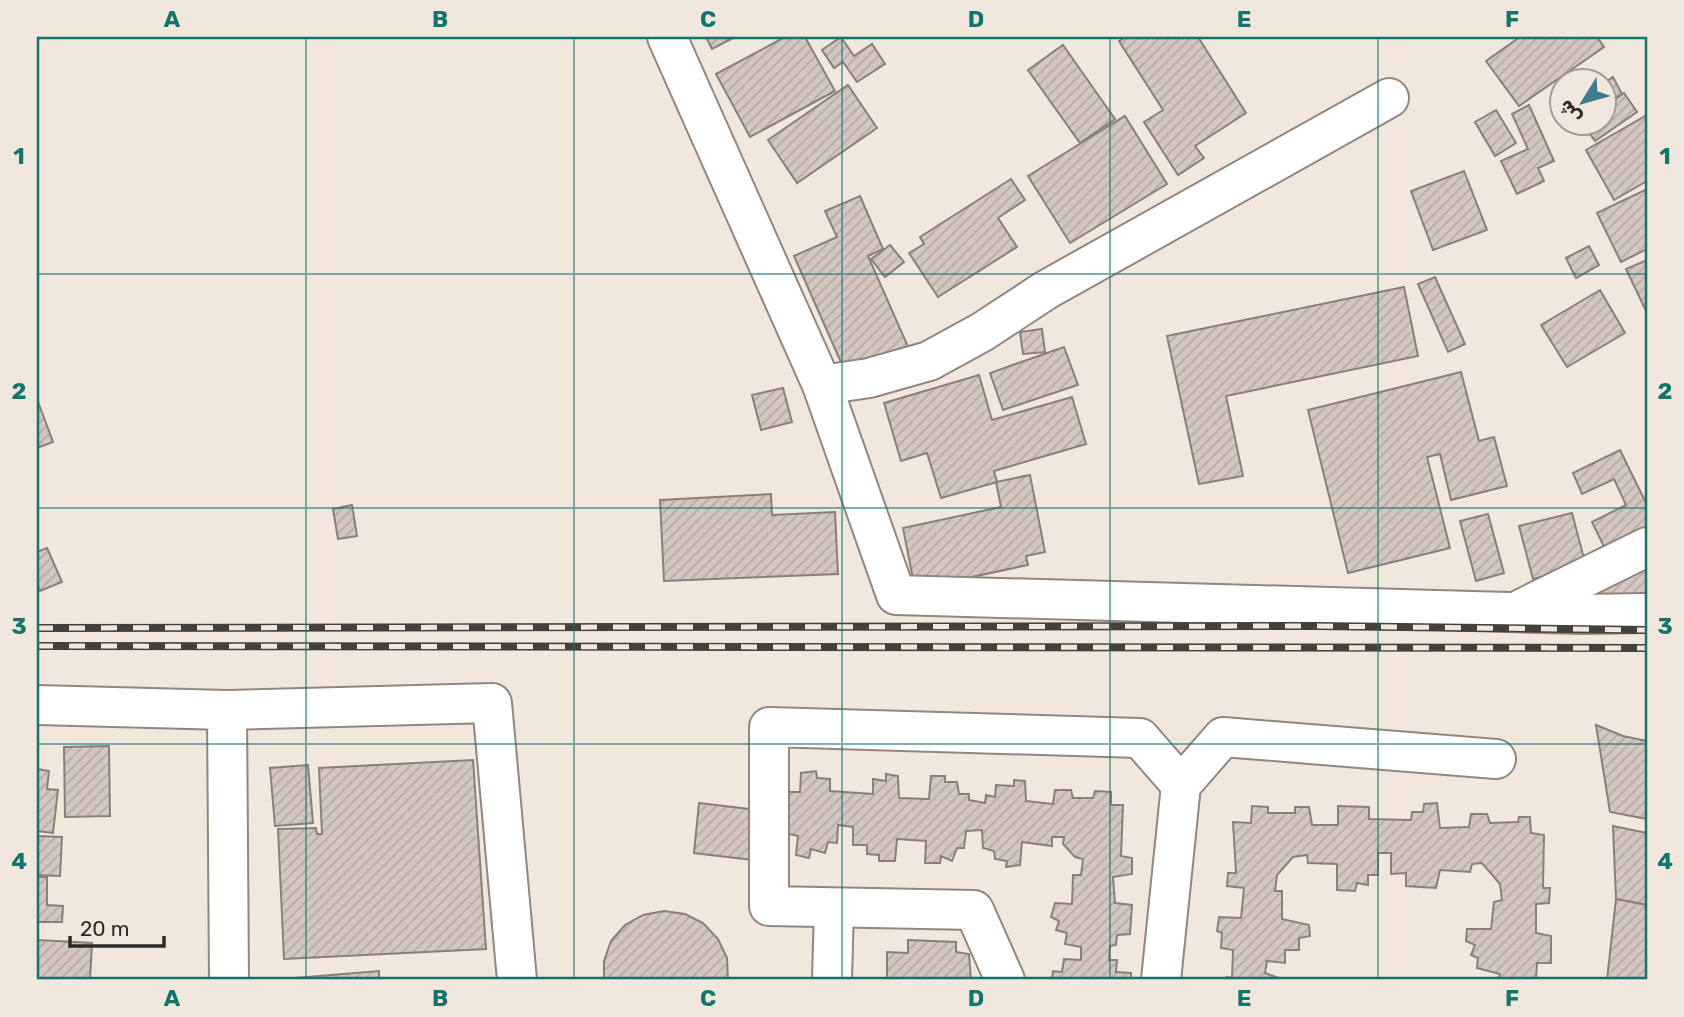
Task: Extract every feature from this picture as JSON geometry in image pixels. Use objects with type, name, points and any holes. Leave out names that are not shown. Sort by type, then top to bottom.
[{"type":"street","points":[[667,37],[822,385],[896,595],[1647,613]]},
{"type":"street","points":[[822,385],[869,378],[929,361],[982,332],[1046,290],[1389,97]]},
{"type":"street","points":[[1516,611],[1647,547]]},
{"type":"street","points":[[37,705],[227,710],[492,703],[517,980]]},
{"type":"street","points":[[227,710],[229,980]]},
{"type":"street","points":[[1005,980],[974,910],[769,906],[769,727],[1140,738],[1181,785]]},
{"type":"street","points":[[1161,980],[1181,785],[1223,737],[1496,759]]},
{"type":"street","points":[[832,980],[834,908]]},
{"type":"building","points":[[706,37],[735,37],[712,49]]},
{"type":"building","points":[[785,37],[805,37],[835,91],[750,137],[716,74]]},
{"type":"building","points":[[841,37],[854,56],[872,44],[885,64],[857,82],[843,62],[834,68],[822,50]]},
{"type":"building","points":[[1126,37],[1198,37],[1246,113],[1195,146],[1204,158],[1178,175],[1144,122],[1163,110],[1119,41]]},
{"type":"building","points":[[1520,37],[1597,37],[1604,47],[1577,66],[1548,66],[1548,86],[1519,106],[1486,61]]},
{"type":"building","points":[[1063,45],[1115,119],[1080,143],[1028,70]]},
{"type":"building","points":[[848,85],[877,128],[797,183],[768,140]]},
{"type":"building","points":[[1624,93],[1637,112],[1618,125],[1618,97]]},
{"type":"building","points":[[1529,105],[1554,161],[1538,168],[1544,181],[1517,194],[1501,161],[1528,149],[1512,114]]},
{"type":"building","points":[[1496,110],[1516,143],[1495,156],[1475,122]]},
{"type":"building","points":[[1647,115],[1647,181],[1614,200],[1586,150],[1610,136],[1618,136],[1618,132]]},
{"type":"building","points":[[1125,116],[1167,184],[1070,243],[1028,176]]},
{"type":"building","points":[[1464,171],[1487,230],[1433,250],[1411,191]]},
{"type":"building","points":[[1011,179],[1025,200],[998,218],[1017,247],[938,297],[909,253],[924,244],[920,237]]},
{"type":"building","points":[[1647,189],[1647,249],[1621,262],[1597,213]]},
{"type":"building","points":[[860,196],[883,249],[868,256],[909,349],[847,376],[794,256],[837,237],[825,211]]},
{"type":"building","points":[[890,245],[904,262],[885,277],[871,259]]},
{"type":"building","points":[[1589,246],[1599,265],[1576,278],[1566,258]]},
{"type":"building","points":[[1647,260],[1647,313],[1626,269]]},
{"type":"building","points":[[1435,277],[1465,344],[1448,352],[1418,284]]},
{"type":"building","points":[[1404,287],[1418,356],[1226,396],[1243,476],[1199,484],[1167,336]]},
{"type":"building","points":[[1600,290],[1625,333],[1567,367],[1541,325]]},
{"type":"building","points":[[1042,329],[1045,352],[1023,354],[1020,332]]},
{"type":"building","points":[[1064,347],[1078,385],[1003,410],[990,373]]},
{"type":"building","points":[[1461,372],[1479,441],[1494,437],[1507,486],[1451,500],[1440,454],[1427,457],[1450,548],[1348,573],[1308,410]]},
{"type":"building","points":[[979,375],[992,420],[1072,397],[1086,444],[994,471],[997,482],[941,498],[927,453],[901,461],[884,403]]},
{"type":"building","points":[[783,388],[792,422],[761,430],[752,395]]},
{"type":"building","points":[[37,399],[53,442],[37,448]]},
{"type":"building","points":[[1620,450],[1647,505],[1647,530],[1606,551],[1592,522],[1626,505],[1614,479],[1582,494],[1573,473]]},
{"type":"building","points":[[1030,475],[1045,552],[1026,556],[1028,565],[915,589],[903,528],[1001,507],[996,482]]},
{"type":"building","points":[[771,494],[772,515],[835,512],[838,574],[664,581],[660,500]]},
{"type":"building","points":[[352,505],[357,536],[338,539],[333,509]]},
{"type":"building","points":[[1572,513],[1586,566],[1533,579],[1519,526]]},
{"type":"building","points":[[1488,514],[1504,573],[1476,581],[1460,521]]},
{"type":"building","points":[[47,548],[62,582],[40,591],[37,583],[37,552]]},
{"type":"building","points":[[1647,557],[1647,598],[1590,598],[1585,585]]},
{"type":"building","points":[[1596,725],[1623,736],[1647,741],[1647,819],[1610,812]]},
{"type":"building","points":[[109,746],[110,816],[65,817],[64,747]]},
{"type":"building","points":[[473,760],[486,949],[284,959],[278,829],[316,828],[317,834],[322,834],[319,768]]},
{"type":"building","points":[[308,765],[313,823],[275,826],[270,768]]},
{"type":"building","points":[[37,769],[49,771],[47,789],[58,790],[53,833],[37,831]]},
{"type":"building","points":[[816,771],[817,778],[830,779],[830,791],[873,794],[873,779],[886,781],[886,774],[898,776],[899,798],[929,799],[931,776],[945,776],[945,782],[957,782],[959,794],[969,794],[969,800],[985,803],[986,795],[995,797],[996,785],[1014,786],[1014,780],[1025,781],[1026,801],[1053,804],[1055,790],[1071,790],[1073,798],[1093,798],[1095,791],[1111,792],[1111,805],[1123,805],[1121,856],[1132,858],[1132,874],[1113,877],[1115,903],[1132,905],[1130,934],[1117,935],[1116,945],[1110,946],[1109,960],[1117,960],[1116,972],[1131,973],[1131,980],[1052,980],[1053,971],[1062,972],[1064,959],[1081,960],[1081,947],[1065,944],[1067,933],[1056,930],[1059,921],[1051,917],[1055,903],[1072,904],[1073,875],[1081,875],[1083,859],[1075,857],[1063,844],[1064,837],[1052,837],[1052,846],[1022,842],[1020,865],[1006,867],[1007,861],[995,859],[994,851],[983,848],[982,830],[966,831],[964,848],[957,848],[952,861],[941,856],[940,863],[925,863],[926,841],[897,839],[895,861],[879,861],[879,855],[867,854],[867,845],[853,845],[853,827],[838,825],[837,843],[828,842],[825,853],[811,849],[809,858],[796,855],[798,836],[785,833],[789,792],[800,792],[801,773]]},
{"type":"building","points":[[699,803],[757,810],[752,860],[694,853]]},
{"type":"building","points":[[1437,803],[1440,828],[1469,827],[1471,814],[1487,814],[1490,823],[1518,822],[1519,817],[1530,817],[1531,833],[1544,835],[1543,888],[1550,888],[1549,903],[1536,904],[1536,933],[1551,936],[1551,963],[1537,963],[1536,980],[1498,980],[1500,974],[1477,968],[1478,958],[1471,955],[1475,945],[1466,941],[1467,929],[1491,929],[1494,902],[1502,900],[1500,884],[1482,863],[1472,864],[1470,872],[1440,870],[1436,888],[1406,886],[1406,873],[1391,874],[1391,853],[1378,853],[1378,875],[1368,875],[1368,885],[1357,883],[1355,891],[1337,890],[1337,864],[1308,863],[1307,855],[1293,857],[1277,875],[1275,891],[1282,891],[1282,919],[1309,925],[1310,936],[1299,938],[1299,950],[1285,950],[1285,963],[1267,961],[1265,973],[1284,980],[1227,980],[1227,977],[1232,978],[1233,950],[1221,948],[1222,933],[1217,931],[1219,917],[1241,918],[1244,888],[1227,886],[1228,873],[1236,873],[1233,822],[1251,823],[1252,806],[1268,807],[1268,813],[1295,813],[1295,807],[1309,807],[1312,825],[1338,825],[1338,806],[1369,807],[1369,819],[1411,820],[1412,812],[1423,812],[1424,804]]},
{"type":"building","points":[[1613,826],[1647,833],[1647,905],[1616,899]]},
{"type":"building","points":[[37,836],[62,837],[60,876],[37,875]]},
{"type":"building","points":[[37,877],[47,877],[47,905],[63,906],[62,922],[37,922]]},
{"type":"building","points":[[1616,899],[1647,905],[1647,980],[1607,980]]},
{"type":"building","points":[[664,911],[685,914],[703,923],[718,939],[727,958],[728,980],[604,980],[604,961],[611,941],[625,925],[643,915]]},
{"type":"building","points":[[38,940],[92,943],[90,980],[37,980]]},
{"type":"building","points":[[908,940],[956,942],[956,952],[969,954],[971,980],[887,980],[887,952],[908,953]]},
{"type":"building","points":[[379,971],[379,980],[295,980],[295,978]]},
{"type":"railway","points":[[37,628],[1315,626],[1647,630]]},
{"type":"railway","points":[[37,646],[1647,648]]}]
